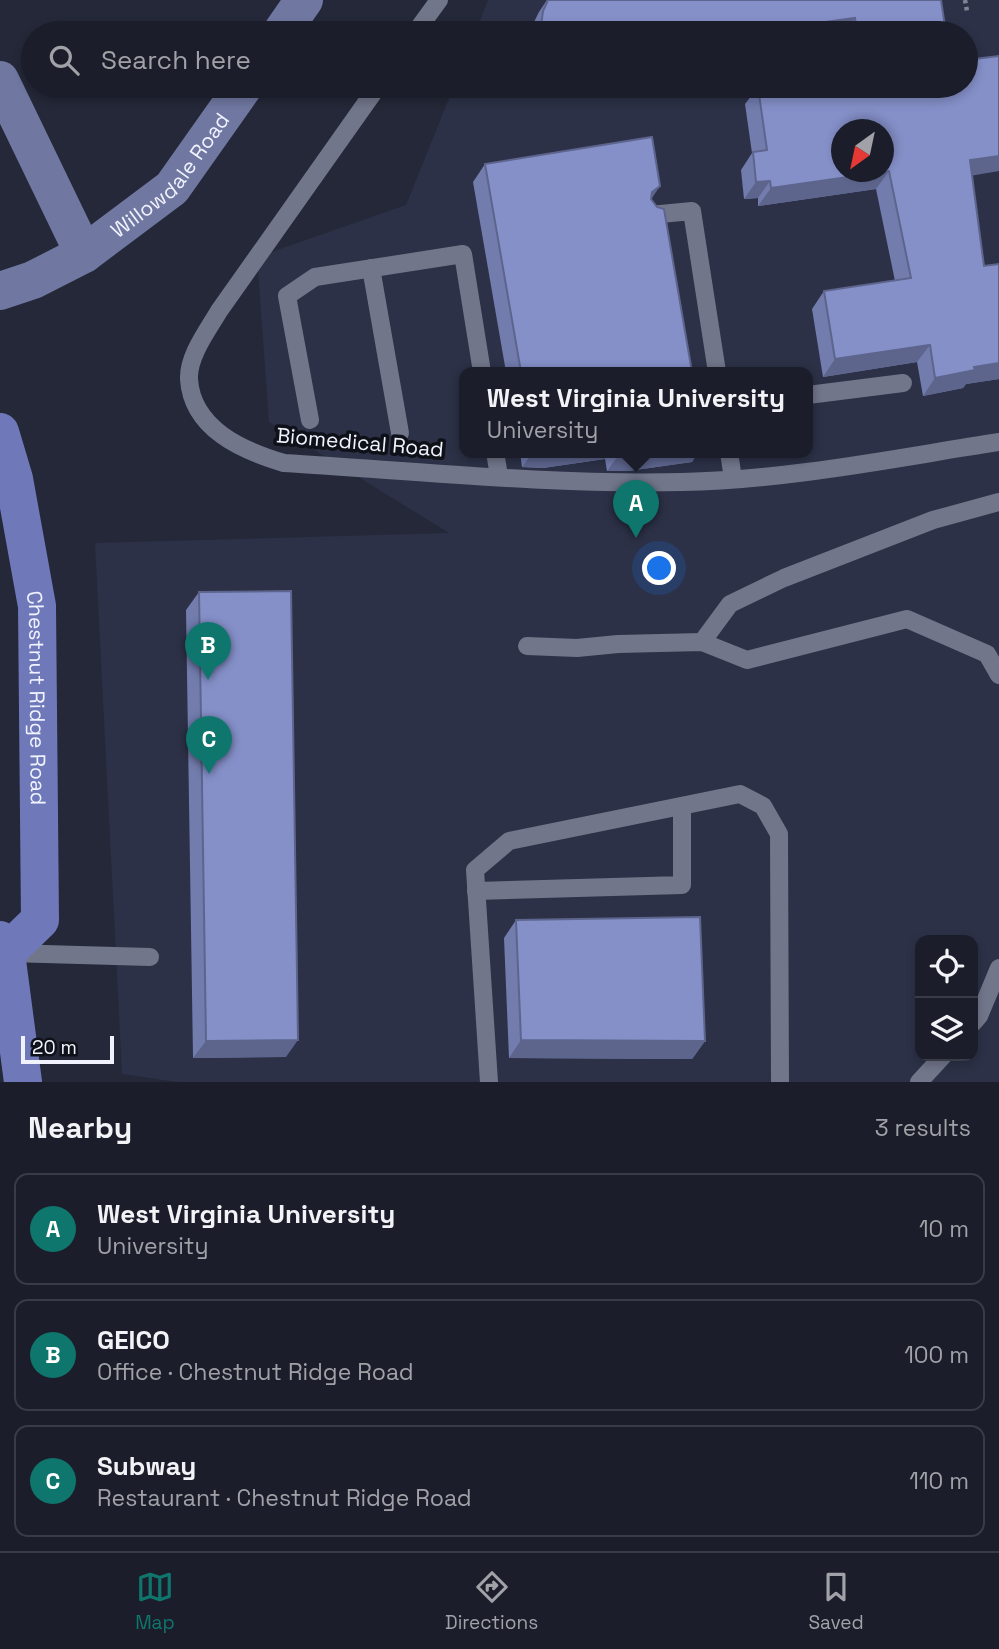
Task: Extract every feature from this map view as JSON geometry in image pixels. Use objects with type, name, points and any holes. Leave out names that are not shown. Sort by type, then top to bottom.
[{"type":"main road","name":"Chestnut Ridge Road","points":[[0,432],[14,479],[37,606],[40,778],[40,920],[3,946]]},
{"type":"main road","points":[[3,946],[23,1082]]},
{"type":"street","points":[[289,21],[304,0]]},
{"type":"street","points":[[0,80],[84,254],[33,280],[0,291]]},
{"type":"street","name":"Willowdale Road","points":[[84,254],[172,187],[235,98]]},
{"type":"lane","points":[[424,21],[439,0]]},
{"type":"lane","name":"Biomedical Road","points":[[370,98],[219,311],[197,348],[189,378],[197,407],[217,432],[246,452],[284,463],[499,476],[684,482],[733,479],[999,442]]},
{"type":"lane","points":[[650,215],[692,211],[716,367]]},
{"type":"lane","points":[[310,419],[287,296],[315,277],[463,254],[481,367]]},
{"type":"lane","points":[[371,268],[400,433]]},
{"type":"lane","points":[[813,394],[903,383]]},
{"type":"lane","points":[[496,458],[499,476]]},
{"type":"lane","points":[[730,458],[733,479]]},
{"type":"lane","points":[[702,642],[730,604],[784,578],[933,520],[999,502]]},
{"type":"lane","points":[[527,646],[577,648],[702,642],[747,660],[907,619],[987,654],[999,675]]},
{"type":"lane","points":[[489,1082],[475,870],[509,841],[740,794],[763,806],[779,834],[780,1082]]},
{"type":"lane","points":[[476,891],[682,885],[682,806]]},
{"type":"lane","points":[[3,946],[150,957]]},
{"type":"lane","points":[[978,1017],[999,968]]},
{"type":"lane","points":[[919,1082],[938,1061]]},
{"type":"path","points":[[965,0],[967,11]]},
{"type":"shaded area","points":[[488,0],[999,0],[999,1082],[177,1082],[122,1074],[95,543],[449,533],[269,422],[257,257],[406,205],[449,98],[978,98],[978,21],[480,21]]},
{"type":"building","points":[[548,0],[941,0],[944,21],[855,21],[855,18],[833,21],[542,21]]},
{"type":"building","points":[[999,56],[999,156],[970,160],[984,266],[999,264],[999,363],[935,378],[930,345],[835,359],[824,291],[911,278],[891,182],[894,182],[894,119],[831,119],[831,179],[771,188],[770,181],[756,182],[753,152],[767,150],[760,98],[978,98],[978,59]]},
{"type":"building","points":[[652,137],[660,186],[652,192],[651,199],[657,207],[664,209],[691,367],[520,367],[485,164]]},
{"type":"building","points":[[291,591],[298,1040],[206,1041],[199,592]]},
{"type":"building","points":[[700,917],[705,1041],[521,1040],[516,920]]},
{"type":"place","name":"West Virginia University","points":[[636,538]]},
{"type":"place","name":"GEICO","points":[[208,680]]},
{"type":"place","name":"Subway","points":[[209,774]]}]
